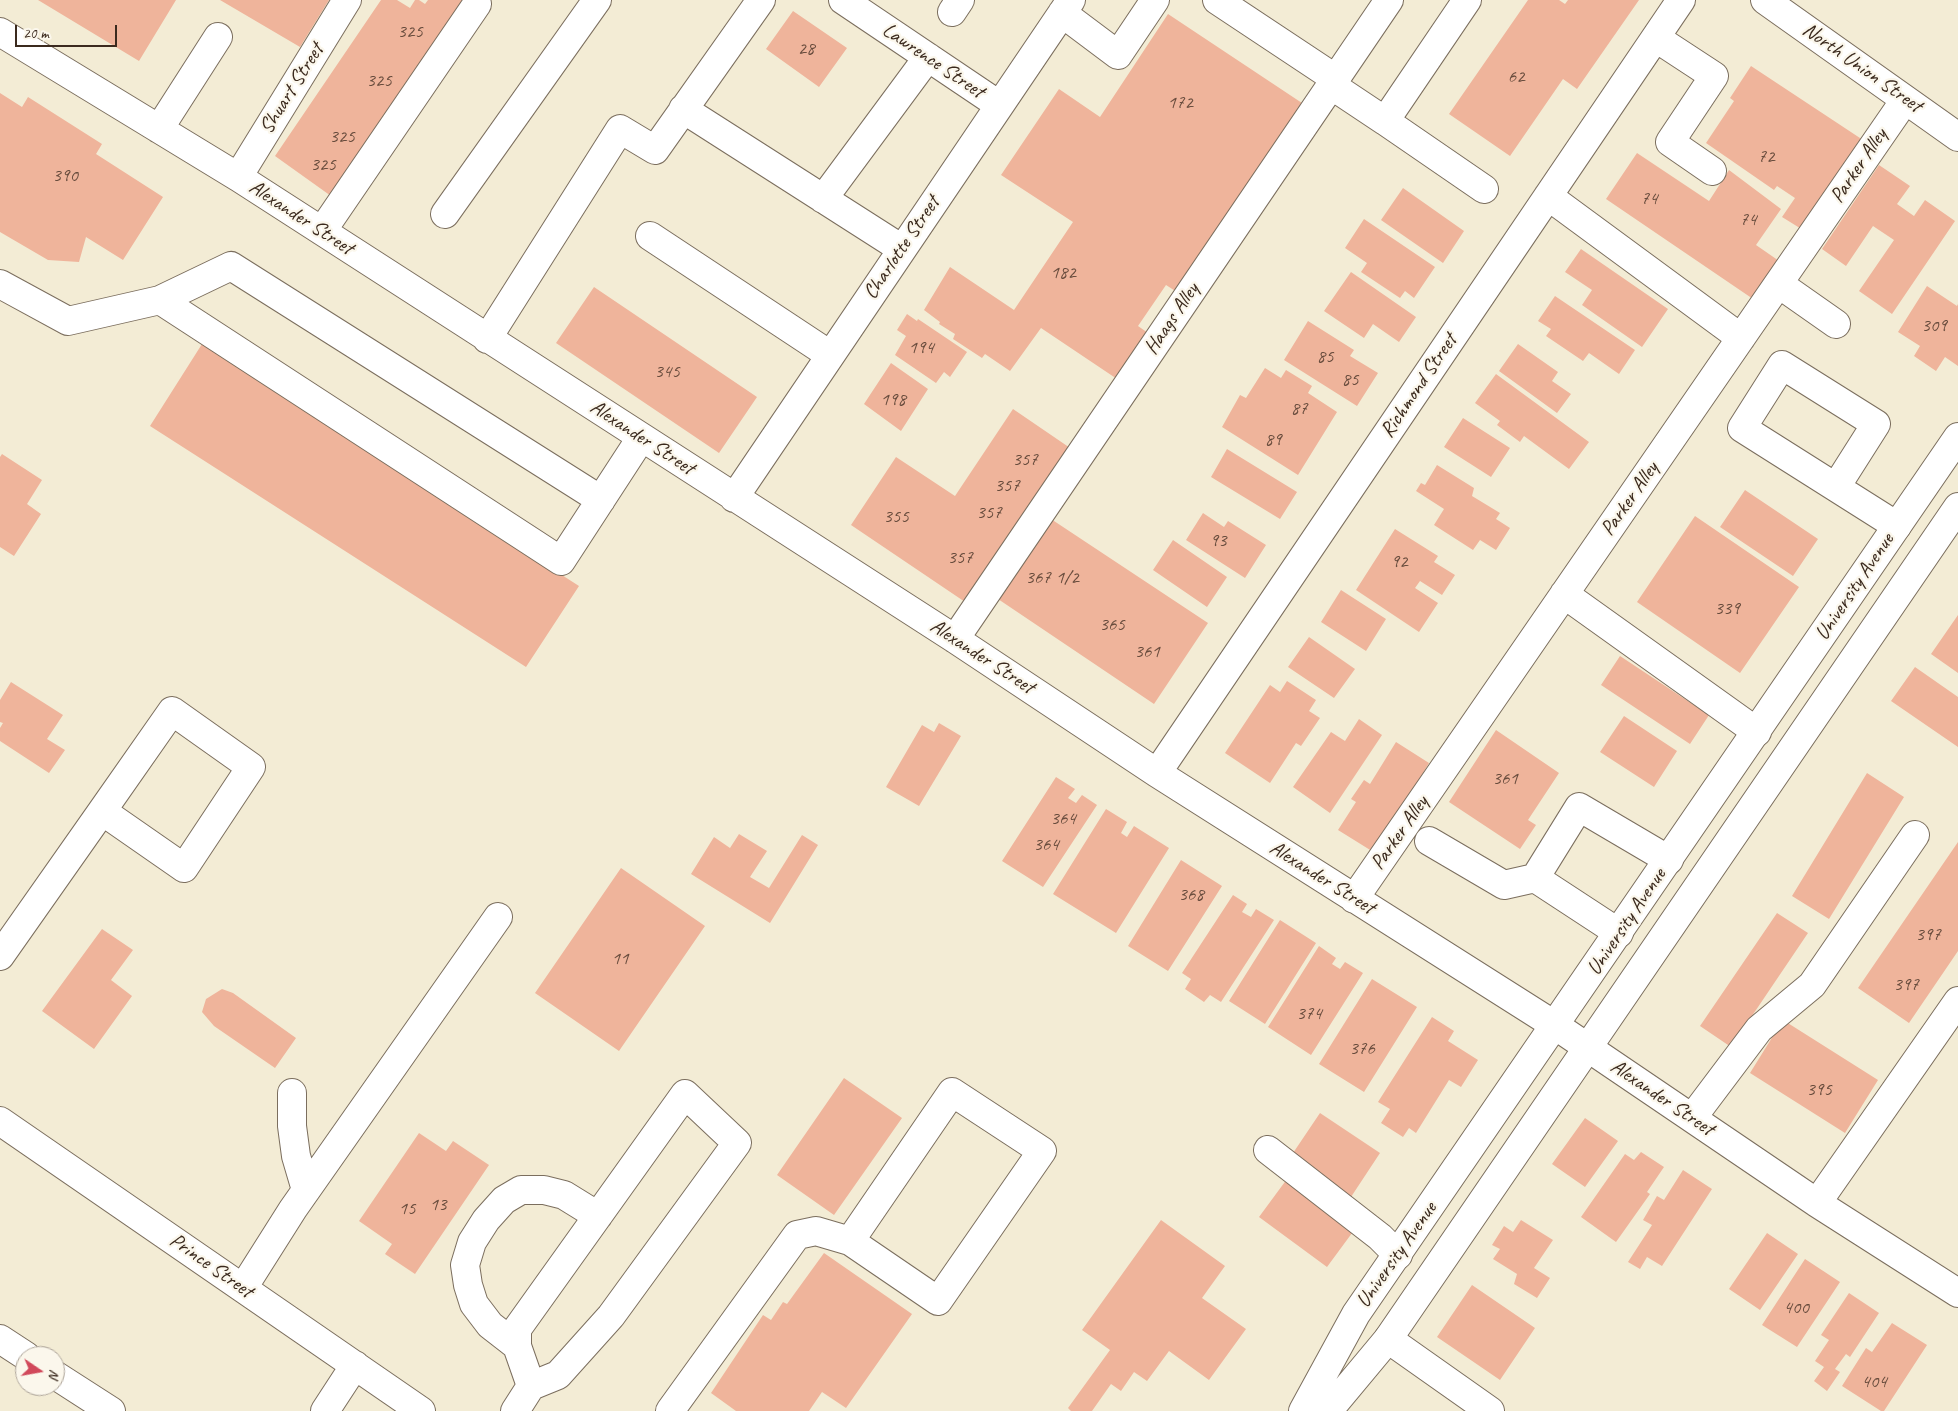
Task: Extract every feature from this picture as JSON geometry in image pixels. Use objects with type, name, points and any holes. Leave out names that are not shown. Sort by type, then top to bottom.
[{"type":"street","name":"Shuart Street","points":[[238,177],[347,0]]},
{"type":"street","points":[[444,214],[597,0]]},
{"type":"street","points":[[487,339],[620,129],[655,150],[761,0]]},
{"type":"street","name":"Lawrence Street","points":[[843,0],[999,105]]},
{"type":"street","points":[[1067,7],[1118,55],[1155,0]]},
{"type":"street","points":[[1217,0],[1385,121],[1484,189]]},
{"type":"street","name":"Haags Alley","points":[[954,639],[1389,0]]},
{"type":"street","points":[[1385,121],[1467,0]]},
{"type":"street","name":"Richmond Street","points":[[1156,773],[1681,0]]},
{"type":"street","name":"North Union Street","points":[[1765,0],[1958,137]]},
{"type":"street","points":[[322,231],[477,4]]},
{"type":"street","name":"Charlotte Street","points":[[734,498],[1067,7]]},
{"type":"street","name":"Alexander Street","points":[[0,32],[238,177],[322,231],[954,639],[1156,773],[1556,1026],[1817,1203],[1958,1293]]},
{"type":"street","points":[[159,129],[218,37]]},
{"type":"street","points":[[1656,38],[1714,76],[1670,142],[1712,171]]},
{"type":"street","points":[[823,198],[928,57]]},
{"type":"street","name":"Parker Alley","points":[[1354,899],[1905,100]]},
{"type":"street","points":[[683,109],[902,249]]},
{"type":"street","points":[[1548,196],[1741,338]]},
{"type":"street","points":[[650,236],[830,355]]},
{"type":"street","points":[[0,284],[68,321],[160,300],[231,266],[601,500]]},
{"type":"street","points":[[1779,284],[1836,324]]},
{"type":"street","points":[[160,300],[561,561],[641,438]]},
{"type":"street","points":[[1836,487],[1876,424],[1782,365],[1742,428],[1897,526]]},
{"type":"street","name":"University Avenue","points":[[1304,1411],[1356,1314],[1556,1026],[1958,437]]},
{"type":"street","name":"University Avenue","points":[[1328,1411],[1388,1339],[1958,507]]},
{"type":"street","points":[[1564,594],[1757,732]]},
{"type":"street","points":[[0,956],[172,711],[251,767],[184,868],[102,811]]},
{"type":"street","points":[[1429,841],[1504,885],[1535,878],[1579,807],[1669,860]]},
{"type":"street","points":[[1692,1118],[1759,1029],[1812,985],[1915,835]]},
{"type":"street","points":[[1535,878],[1619,933]]},
{"type":"street","points":[[243,1288],[306,1190],[498,917]]},
{"type":"street","points":[[1817,1203],[1958,1001]]},
{"type":"street","points":[[670,1411],[797,1235],[816,1231],[850,1241],[938,1301],[1042,1151],[952,1092],[850,1241]]},
{"type":"street","points":[[292,1093],[292,1126],[296,1156],[306,1190]]},
{"type":"street","points":[[515,1411],[531,1386],[558,1375],[611,1316],[737,1143],[685,1094],[517,1329],[517,1346],[531,1386]]},
{"type":"street","name":"Prince Street","points":[[0,1121],[421,1411]]},
{"type":"street","points":[[1268,1150],[1380,1237],[1398,1255]]},
{"type":"street","points":[[517,1346],[490,1325],[474,1304],[468,1285],[465,1265],[472,1242],[486,1220],[504,1200],[521,1190],[544,1190],[564,1195],[598,1216]]},
{"type":"street","points":[[0,1339],[15,1349]]},
{"type":"street","points":[[1388,1339],[1490,1411]]},
{"type":"street","points":[[325,1411],[355,1365]]},
{"type":"street","points":[[65,1381],[111,1411]]},
{"type":"building","points":[[38,0],[176,0],[139,61]]},
{"type":"building","points":[[220,0],[329,0],[300,47]]},
{"type":"building","points":[[381,0],[397,0],[410,8],[415,0],[425,4],[428,0],[466,0],[331,196],[275,156]]},
{"type":"building","points":[[1528,0],[1559,0],[1565,4],[1568,0],[1639,0],[1577,89],[1563,79],[1510,156],[1449,114]]},
{"type":"building","points":[[793,11],[847,48],[819,87],[766,49]]},
{"type":"building","points":[[1168,14],[1308,107],[1183,296],[1166,285],[1138,326],[1151,335],[1120,381],[1041,328],[1010,371],[985,354],[982,358],[953,339],[955,334],[939,324],[940,322],[924,310],[950,267],[1014,310],[1073,222],[1001,175],[1059,89],[1100,117]]},
{"type":"building","points":[[1751,66],[1863,140],[1803,230],[1782,217],[1795,198],[1777,186],[1774,190],[1706,143],[1734,101],[1730,98]]},
{"type":"building","points":[[0,93],[22,107],[28,97],[102,144],[96,154],[163,197],[123,260],[86,237],[79,262],[48,260],[0,232]]},
{"type":"building","points":[[1637,153],[1709,201],[1729,170],[1781,209],[1756,245],[1782,263],[1756,301],[1606,199]]},
{"type":"building","points":[[1879,165],[1910,186],[1897,204],[1914,216],[1925,200],[1955,221],[1892,314],[1859,291],[1894,240],[1873,226],[1846,266],[1822,249]]},
{"type":"building","points":[[1403,188],[1464,231],[1443,263],[1381,220]]},
{"type":"building","points":[[1364,219],[1435,267],[1414,298],[1405,291],[1400,298],[1361,272],[1367,263],[1345,248]]},
{"type":"building","points":[[1581,249],[1668,309],[1642,347],[1582,305],[1592,290],[1565,272]]},
{"type":"building","points":[[1351,272],[1416,317],[1399,342],[1373,324],[1364,338],[1324,311]]},
{"type":"building","points":[[1927,286],[1957,306],[1958,304],[1958,366],[1945,357],[1936,371],[1914,356],[1920,346],[1898,332]]},
{"type":"building","points":[[594,287],[757,397],[719,453],[556,343]]},
{"type":"building","points":[[1555,296],[1635,350],[1619,374],[1589,353],[1583,361],[1546,336],[1551,329],[1538,321]]},
{"type":"building","points":[[907,314],[917,321],[918,319],[967,352],[950,377],[944,372],[936,383],[895,355],[906,336],[897,330]]},
{"type":"building","points":[[1308,321],[1354,350],[1350,356],[1378,373],[1357,406],[1284,360]]},
{"type":"building","points":[[202,344],[579,586],[526,667],[150,426]]},
{"type":"building","points":[[1518,344],[1558,372],[1552,381],[1571,394],[1557,413],[1499,371]]},
{"type":"building","points":[[891,363],[928,389],[901,431],[864,404]]},
{"type":"building","points":[[1265,368],[1281,378],[1286,370],[1312,386],[1308,393],[1337,412],[1298,475],[1222,427],[1240,395],[1246,398]]},
{"type":"building","points":[[1496,374],[1589,442],[1569,469],[1524,436],[1520,442],[1497,425],[1500,421],[1475,403]]},
{"type":"building","points":[[1013,409],[1076,452],[971,606],[851,525],[896,457],[955,496]]},
{"type":"building","points":[[1463,418],[1510,448],[1491,477],[1444,447]]},
{"type":"building","points":[[1227,449],[1297,492],[1280,519],[1211,477]]},
{"type":"building","points":[[2,454],[42,480],[27,504],[41,514],[14,556],[0,547],[0,457]]},
{"type":"building","points":[[1437,465],[1474,488],[1472,496],[1500,513],[1496,519],[1510,528],[1496,550],[1480,540],[1473,550],[1434,525],[1444,509],[1416,491],[1421,483],[1425,485]]},
{"type":"building","points":[[1745,490],[1818,539],[1793,576],[1720,527]]},
{"type":"building","points":[[1203,513],[1224,527],[1228,521],[1266,545],[1245,578],[1186,540]]},
{"type":"building","points":[[1695,516],[1799,587],[1740,673],[1637,602]]},
{"type":"building","points":[[1051,519],[1208,623],[1154,704],[998,599]]},
{"type":"building","points":[[1395,529],[1438,556],[1434,562],[1455,575],[1442,595],[1420,581],[1415,588],[1438,603],[1419,632],[1356,590]]},
{"type":"building","points":[[1173,540],[1227,577],[1207,607],[1153,570]]},
{"type":"building","points":[[1341,590],[1386,619],[1366,651],[1321,622]]},
{"type":"building","points":[[1958,615],[1958,673],[1931,654]]},
{"type":"building","points":[[1309,637],[1355,669],[1334,698],[1288,667]]},
{"type":"building","points":[[1620,656],[1709,715],[1690,744],[1601,685]]},
{"type":"building","points":[[1915,667],[1958,697],[1958,747],[1891,701]]},
{"type":"building","points":[[1287,681],[1316,700],[1309,711],[1320,718],[1301,746],[1296,743],[1270,783],[1225,753],[1270,685],[1280,692]]},
{"type":"building","points":[[11,682],[63,715],[47,739],[65,750],[49,773],[0,741],[0,728],[3,723],[0,722],[0,700]]},
{"type":"building","points":[[1624,716],[1677,751],[1654,787],[1600,752]]},
{"type":"building","points":[[1359,719],[1382,735],[1330,813],[1293,787],[1331,732],[1345,741]]},
{"type":"building","points":[[939,723],[961,736],[919,806],[886,787],[922,725],[934,732]]},
{"type":"building","points":[[1496,730],[1559,773],[1528,820],[1536,825],[1520,849],[1449,802]]},
{"type":"building","points":[[1396,742],[1429,763],[1375,853],[1338,830],[1356,802],[1351,799],[1364,780],[1370,784]]},
{"type":"building","points":[[1867,773],[1904,797],[1829,919],[1792,896]]},
{"type":"building","points":[[1056,777],[1075,789],[1068,798],[1076,803],[1082,795],[1097,805],[1043,887],[1002,861]]},
{"type":"building","points":[[1106,809],[1127,822],[1121,833],[1127,837],[1134,826],[1169,848],[1116,933],[1053,894]]},
{"type":"building","points":[[739,834],[767,851],[750,877],[769,888],[802,835],[818,845],[770,923],[691,874],[714,837],[730,848]]},
{"type":"building","points":[[1958,842],[1958,951],[1909,1023],[1858,988]]},
{"type":"building","points":[[1181,860],[1222,886],[1168,971],[1128,946]]},
{"type":"building","points":[[621,868],[705,926],[619,1051],[535,993]]},
{"type":"building","points":[[1233,895],[1247,904],[1242,912],[1251,917],[1256,909],[1274,920],[1221,1002],[1210,995],[1204,1002],[1185,989],[1191,979],[1182,973]]},
{"type":"building","points":[[1777,913],[1808,933],[1731,1047],[1700,1026]]},
{"type":"building","points":[[1280,920],[1316,943],[1265,1024],[1229,1001]]},
{"type":"building","points":[[102,929],[133,950],[111,980],[132,996],[94,1049],[42,1011]]},
{"type":"building","points":[[1319,946],[1336,958],[1332,964],[1340,969],[1345,962],[1363,973],[1311,1055],[1268,1027]]},
{"type":"building","points":[[1372,979],[1417,1007],[1364,1092],[1319,1064]]},
{"type":"building","points":[[222,989],[233,993],[296,1038],[275,1068],[214,1026],[202,1012],[206,999]]},
{"type":"building","points":[[1432,1017],[1454,1031],[1448,1041],[1478,1060],[1461,1087],[1449,1080],[1416,1133],[1409,1128],[1403,1137],[1381,1123],[1390,1109],[1378,1102]]},
{"type":"building","points":[[1783,1020],[1878,1080],[1845,1133],[1750,1073]]},
{"type":"building","points":[[844,1078],[902,1118],[834,1215],[777,1175]]},
{"type":"building","points":[[1320,1113],[1380,1153],[1351,1197],[1291,1156]]},
{"type":"building","points":[[1585,1118],[1618,1141],[1585,1187],[1552,1164]]},
{"type":"building","points":[[419,1133],[446,1151],[453,1141],[489,1165],[415,1274],[385,1254],[392,1244],[359,1221]]},
{"type":"building","points":[[1641,1152],[1664,1167],[1647,1192],[1650,1194],[1616,1242],[1581,1217],[1625,1154],[1634,1160]]},
{"type":"building","points":[[1683,1170],[1712,1189],[1662,1266],[1647,1257],[1640,1269],[1628,1262],[1652,1225],[1643,1220],[1657,1196],[1664,1200]]},
{"type":"building","points":[[1287,1179],[1355,1229],[1327,1267],[1259,1217]]},
{"type":"building","points":[[1161,1220],[1225,1266],[1202,1298],[1246,1329],[1209,1380],[1169,1351],[1147,1381],[1134,1372],[1121,1391],[1111,1384],[1092,1411],[1071,1411],[1068,1408],[1110,1350],[1082,1330]]},
{"type":"building","points":[[1521,1220],[1553,1240],[1534,1268],[1550,1278],[1537,1298],[1514,1284],[1517,1274],[1493,1259],[1500,1249],[1492,1245],[1504,1226],[1513,1232]]},
{"type":"building","points":[[1767,1233],[1798,1254],[1760,1310],[1729,1289]]},
{"type":"building","points":[[824,1253],[912,1314],[846,1408],[822,1392],[809,1411],[736,1411],[711,1393],[763,1315],[771,1320],[783,1302],[787,1304]]},
{"type":"building","points":[[1805,1259],[1840,1282],[1797,1347],[1762,1325]]},
{"type":"building","points":[[1472,1285],[1535,1328],[1500,1380],[1437,1337]]},
{"type":"building","points":[[1849,1293],[1879,1313],[1850,1357],[1846,1354],[1835,1369],[1840,1372],[1827,1391],[1814,1381],[1824,1367],[1815,1361],[1829,1340],[1821,1335]]},
{"type":"building","points":[[1892,1323],[1927,1345],[1884,1411],[1881,1411],[1842,1386],[1866,1348],[1872,1352]]}]
